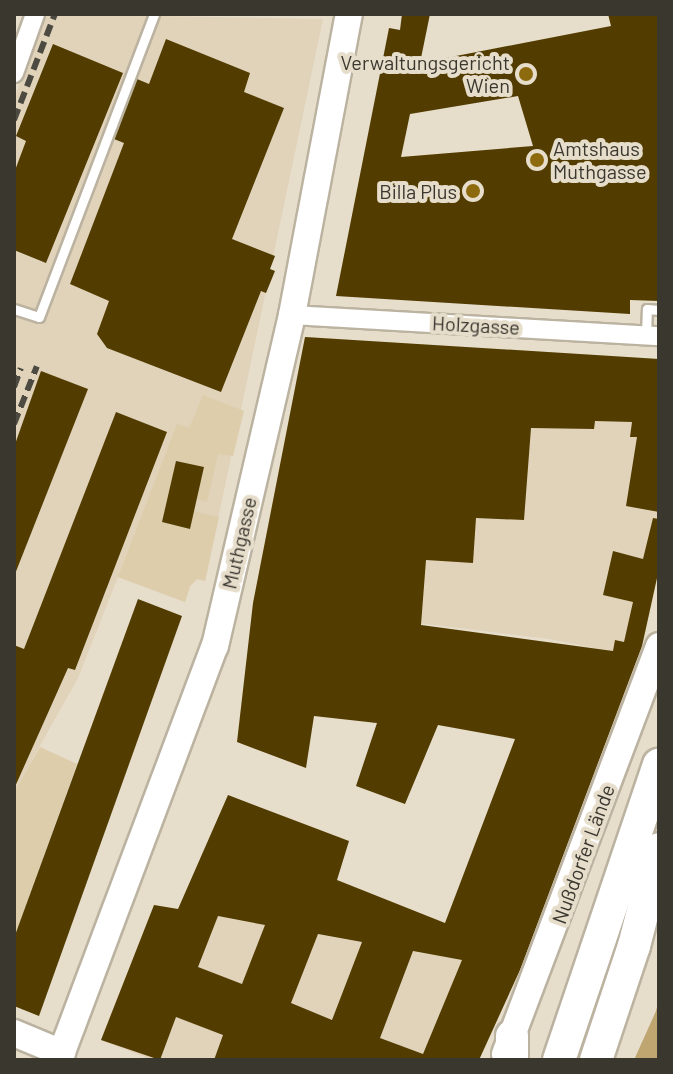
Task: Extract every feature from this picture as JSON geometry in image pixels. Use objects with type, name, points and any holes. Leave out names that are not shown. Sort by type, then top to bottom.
[{"type":"highway","points":[[559,1060],[659,764]]},
{"type":"highway","points":[[596,1060],[659,849]]},
{"type":"street","points":[[14,73],[35,14]]},
{"type":"street","name":"Muthgasse","points":[[67,1058],[211,661],[292,315],[349,14]]},
{"type":"street","name":"Holzgasse","points":[[292,315],[653,336]]},
{"type":"street","name":"Nußdorfer Lände","points":[[509,1052],[659,646]]},
{"type":"street","points":[[14,1033],[67,1058]]},
{"type":"lane","points":[[14,309],[39,317],[154,14]]},
{"type":"lane","points":[[653,336],[647,309],[659,310]]},
{"type":"shaded area","points":[[45,14],[323,19],[205,581],[197,579],[190,586],[185,602],[118,577],[78,678],[14,792],[14,99]]},
{"type":"shaded area","points":[[305,337],[659,359],[659,569],[640,657],[549,639],[253,603]]},
{"type":"shaded area","points":[[203,395],[244,411],[233,456],[218,454],[207,502],[197,499],[204,467],[176,461],[162,522],[189,529],[194,511],[219,517],[205,581],[197,579],[190,586],[185,602],[118,577],[177,424],[189,428]]},
{"type":"shaded area","points":[[40,747],[77,764],[14,938],[14,792]]},
{"type":"shaded area","points":[[154,905],[517,970],[479,1060],[152,1060],[101,1040]]},
{"type":"shaded area","points":[[659,999],[659,1060],[634,1060],[656,1011]]},
{"type":"building","name":"Amtshaus Muthgasse","points":[[402,14],[430,14],[420,63],[611,26],[608,14],[659,14],[659,301],[630,300],[630,314],[336,296],[389,28],[400,30]],"holes":[[[518,96],[533,146],[401,157],[410,114]]]},
{"type":"building","points":[[166,39],[250,73],[244,92],[284,108],[232,239],[275,256],[270,269],[275,271],[266,293],[261,291],[221,392],[107,348],[97,334],[109,301],[70,284],[124,143],[114,139],[137,79],[149,84]]},
{"type":"building","points":[[53,44],[123,73],[46,263],[14,250],[14,173],[26,141],[16,136]]},
{"type":"building","points":[[305,337],[659,359],[659,512],[626,506],[637,437],[630,437],[632,422],[595,421],[594,429],[531,428],[524,520],[476,518],[473,563],[426,560],[421,625],[613,651],[615,640],[624,642],[633,602],[603,595],[613,551],[643,559],[653,518],[659,519],[659,569],[642,646],[520,970],[479,1060],[214,1060],[223,1035],[176,1017],[160,1060],[101,1040],[154,905],[178,909],[228,795],[349,841],[337,880],[445,923],[515,739],[438,725],[405,804],[356,786],[377,723],[314,716],[306,768],[237,742],[253,603]],"holes":[[[218,916],[265,925],[242,984],[198,967]],[[318,934],[362,942],[332,1020],[291,1003]],[[413,951],[462,960],[423,1054],[380,1038]]]},
{"type":"building","points":[[41,371],[88,389],[15,574],[14,447]]},
{"type":"building","points":[[116,412],[167,432],[75,670],[68,668],[14,789],[14,645],[24,649]]},
{"type":"building","points":[[176,461],[204,467],[190,529],[162,522]]},
{"type":"building","points":[[138,599],[182,616],[39,1016],[14,1006],[14,938]]},
{"type":"railway","points":[[14,120],[55,14]]},
{"type":"railway","points":[[14,424],[37,366]]},
{"type":"railway","points":[[14,387],[21,368]]},
{"type":"place","name":"Verwaltungsgericht Wien","points":[[526,74]]},
{"type":"place","name":"Amtshaus Muthgasse","points":[[537,160]]},
{"type":"place","name":"Billa Plus","points":[[473,191]]}]
